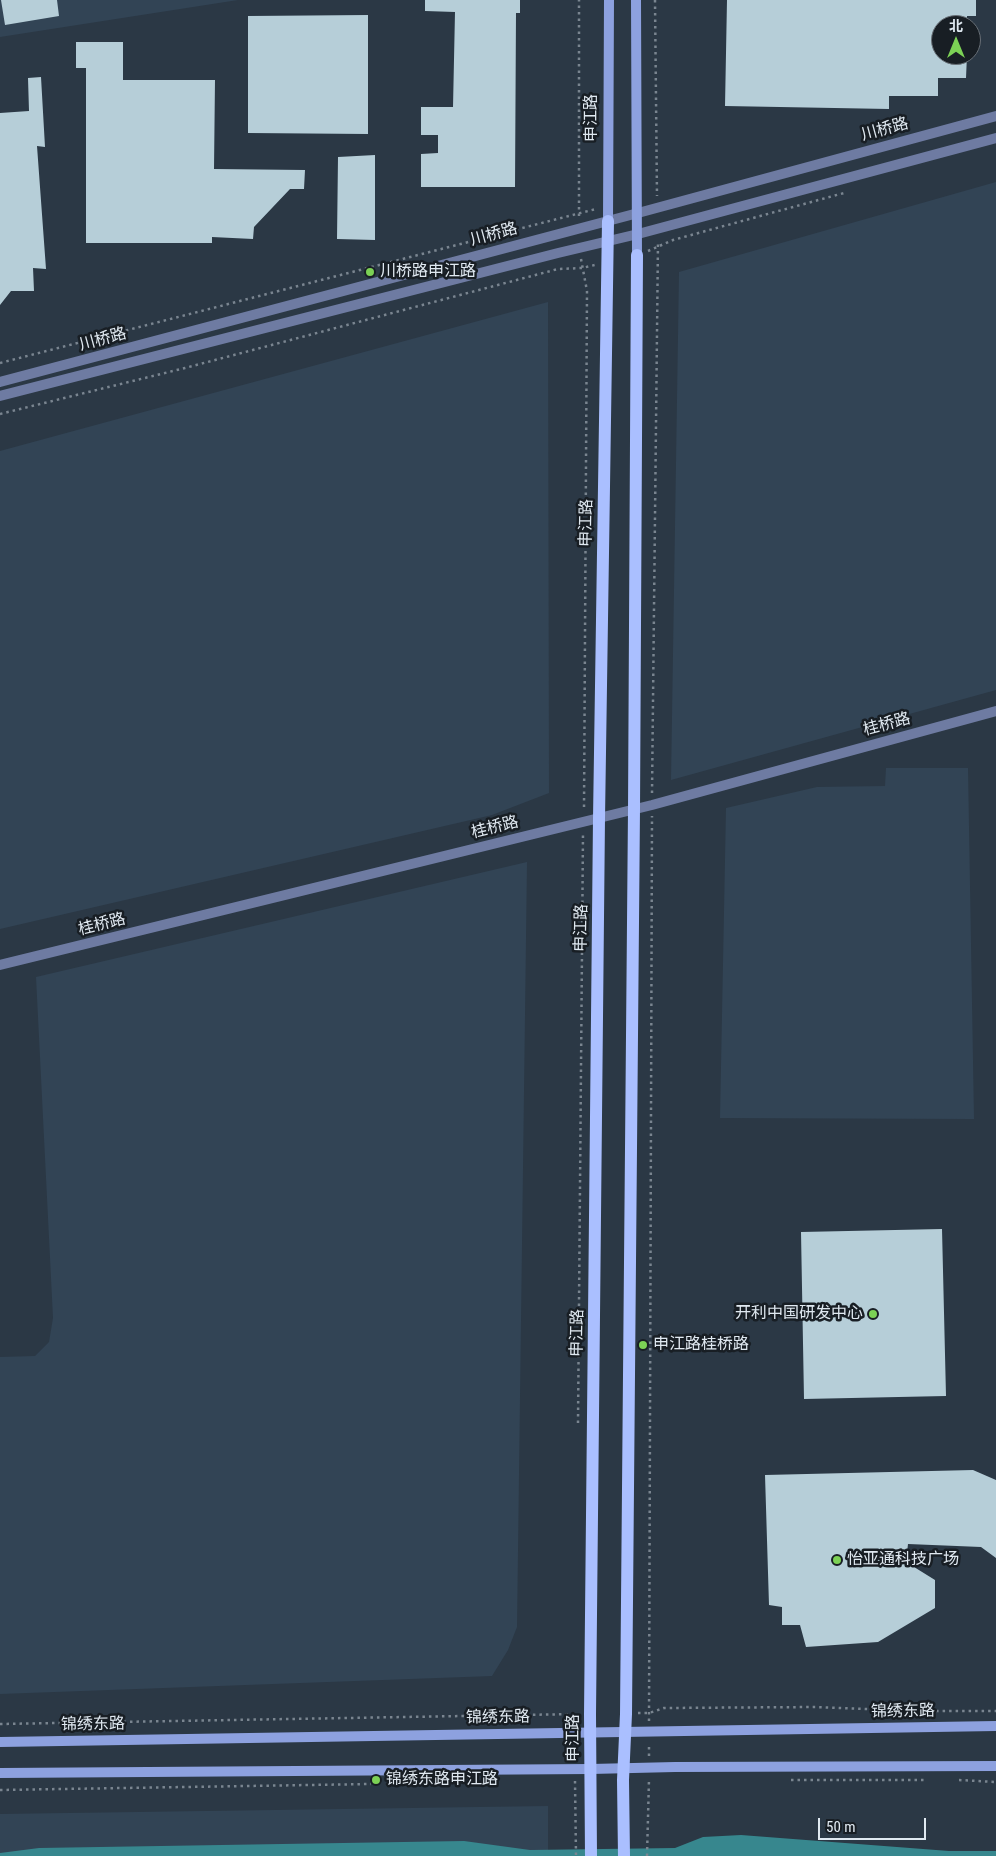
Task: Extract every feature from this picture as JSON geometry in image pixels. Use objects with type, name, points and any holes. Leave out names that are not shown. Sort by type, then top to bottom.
[{"type":"main road","name":"申江路","points":[[591,1856],[590,1714],[609,0]]},
{"type":"main road","points":[[624,1856],[638,234],[636,0]]},
{"type":"main road","name":"锦绣东路","points":[[0,1742],[996,1726]]},
{"type":"main road","points":[[0,1773],[996,1766]]},
{"type":"street","name":"川桥路","points":[[0,382],[658,208],[996,116]]},
{"type":"street","name":"川桥路","points":[[0,396],[658,229],[996,138]]},
{"type":"street","name":"桂桥路","points":[[0,966],[652,805],[996,711]]},
{"type":"path","points":[[579,0],[579,229]]},
{"type":"path","points":[[655,0],[656,195],[658,208]]},
{"type":"path","points":[[656,195],[664,193]]},
{"type":"path","points":[[637,255],[674,240],[844,193]]},
{"type":"path","points":[[0,363],[608,205]]},
{"type":"path","points":[[648,1856],[652,805],[658,229]]},
{"type":"path","points":[[578,1428],[587,291],[579,248]]},
{"type":"path","points":[[0,414],[185,368],[558,269],[582,268],[607,262]]},
{"type":"path","points":[[626,1714],[649,1713],[664,1708],[807,1707],[915,1711],[996,1711]]},
{"type":"path","points":[[575,1714],[576,1856]]},
{"type":"path","points":[[0,1724],[590,1714]]},
{"type":"shaded area","points":[[0,0],[238,0],[0,37]]},
{"type":"shaded area","points":[[996,182],[996,690],[671,780],[679,272]]},
{"type":"shaded area","points":[[548,302],[549,793],[492,815],[0,929],[0,451]]},
{"type":"shaded area","points":[[886,768],[968,768],[974,1119],[720,1118],[726,808],[817,787],[885,786]]},
{"type":"shaded area","points":[[527,862],[517,1627],[508,1650],[492,1676],[0,1694],[0,1357],[35,1356],[49,1342],[53,1318],[36,977]]},
{"type":"shaded area","points":[[548,1806],[548,1856],[0,1856],[0,1814]]},
{"type":"shaded area","points":[[741,1835],[949,1851],[996,1851],[996,1856],[0,1856],[0,1853],[39,1848],[464,1841],[530,1850],[675,1848],[703,1837]]},
{"type":"building","points":[[1,0],[57,0],[59,16],[5,25]]},
{"type":"building","points":[[425,0],[520,0],[520,13],[516,13],[515,187],[421,187],[421,154],[438,153],[438,135],[421,135],[421,107],[453,107],[455,12],[425,11]]},
{"type":"building","points":[[727,0],[976,0],[976,15],[931,15],[931,65],[967,65],[966,78],[938,78],[938,96],[889,96],[889,109],[725,106]]},
{"type":"building","points":[[368,15],[368,134],[248,133],[248,16]]},
{"type":"building","points":[[76,42],[123,42],[123,80],[215,80],[214,169],[305,170],[304,189],[290,189],[254,227],[253,239],[212,237],[212,243],[86,243],[86,68],[76,68]]},
{"type":"building","points":[[41,77],[45,147],[37,146],[46,269],[33,268],[34,291],[11,291],[0,305],[0,113],[29,111],[28,78]]},
{"type":"building","points":[[375,155],[375,240],[337,239],[338,157]]},
{"type":"building","name":"开利中国研发中心","points":[[942,1229],[946,1396],[804,1399],[801,1232]]},
{"type":"building","name":"怡亚通科技广场","points":[[973,1470],[996,1480],[996,1558],[981,1547],[908,1544],[906,1562],[935,1580],[935,1608],[878,1642],[806,1647],[800,1625],[782,1625],[782,1607],[769,1605],[765,1475]]},
{"type":"place","name":"川桥路申江路","points":[[370,272]]},
{"type":"place","name":"开利中国研发中心","points":[[873,1314]]},
{"type":"place","name":"申江路桂桥路","points":[[643,1345]]},
{"type":"place","name":"怡亚通科技广场","points":[[837,1560]]},
{"type":"place","name":"锦绣东路申江路","points":[[376,1780]]}]
